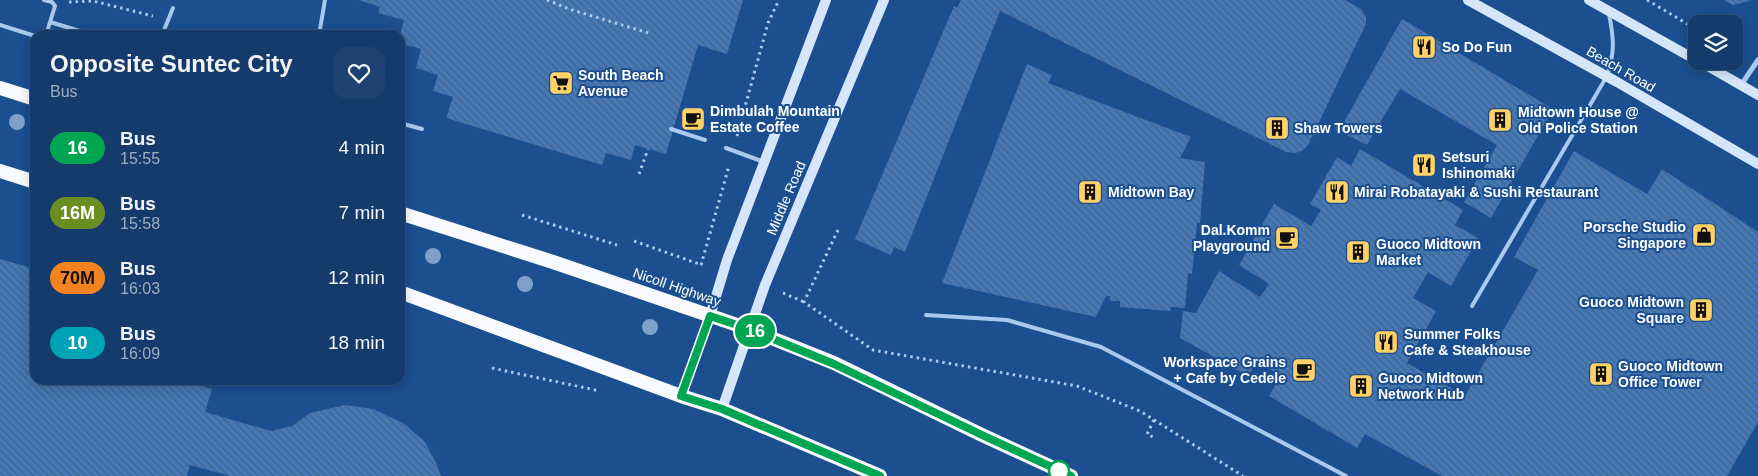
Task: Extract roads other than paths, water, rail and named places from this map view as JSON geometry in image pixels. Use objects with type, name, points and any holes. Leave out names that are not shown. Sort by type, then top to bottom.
[{"type":"highway","points":[[0,88],[30,97]]},
{"type":"highway","points":[[0,171],[30,180]]},
{"type":"highway","name":"Nicoll Highway","points":[[405,215],[553,262],[749,329],[834,364],[1071,476]]},
{"type":"highway","points":[[405,294],[681,396],[722,409],[880,476]]},
{"type":"main road","points":[[681,396],[710,316],[727,260],[826,0]]},
{"type":"main road","name":"Middle Road","points":[[722,409],[765,285],[884,0]]},
{"type":"main road","name":"Beach Road","points":[[1468,0],[1607,76],[1758,164]]},
{"type":"main road","points":[[1589,0],[1688,55]]},
{"type":"main road","points":[[1715,70],[1758,96]]},
{"type":"street","points":[[1741,85],[1758,60]]},
{"type":"lane","points":[[44,0],[54,4],[55,9],[48,30]]},
{"type":"lane","points":[[320,30],[325,0]]},
{"type":"lane","points":[[164,30],[173,8]]},
{"type":"lane","points":[[1472,306],[1607,76],[1613,57],[1612,29],[1608,11]]},
{"type":"lane","points":[[50,22],[76,30]]},
{"type":"lane","points":[[0,25],[30,34]]},
{"type":"lane","points":[[405,124],[422,129]]},
{"type":"lane","points":[[670,129],[705,140]]},
{"type":"lane","points":[[726,148],[764,162]]},
{"type":"lane","points":[[926,315],[1007,320],[1101,347],[1346,476]]},
{"type":"place","name":"So Do Fun","points":[[1424,47]]},
{"type":"place","name":"South Beach Avenue","points":[[561,83]]},
{"type":"place","name":"Dimbulah Mountain Estate Coffee","points":[[693,119]]},
{"type":"place","name":"Midtown House @ Old Police Station","points":[[1500,120]]},
{"type":"place","name":"Shaw Towers","points":[[1277,128]]},
{"type":"place","name":"Setsuri Ishinomaki","points":[[1424,165]]},
{"type":"place","name":"Midtown Bay","points":[[1090,192]]},
{"type":"place","name":"Mirai Robatayaki & Sushi Restaurant","points":[[1337,192]]},
{"type":"place","name":"Porsche Studio Singapore","points":[[1704,235]]},
{"type":"place","name":"Dal.Komm Playground","points":[[1287,238]]},
{"type":"place","name":"Guoco Midtown Market","points":[[1358,252]]},
{"type":"place","name":"Guoco Midtown Square","points":[[1701,310]]},
{"type":"place","name":"Summer Folks Cafe & Steakhouse","points":[[1386,342]]},
{"type":"place","name":"Workspace Grains + Cafe by Cedele","points":[[1304,370]]},
{"type":"place","name":"Guoco Midtown Office Tower","points":[[1601,374]]},
{"type":"place","name":"Guoco Midtown Network Hub","points":[[1361,386]]}]
